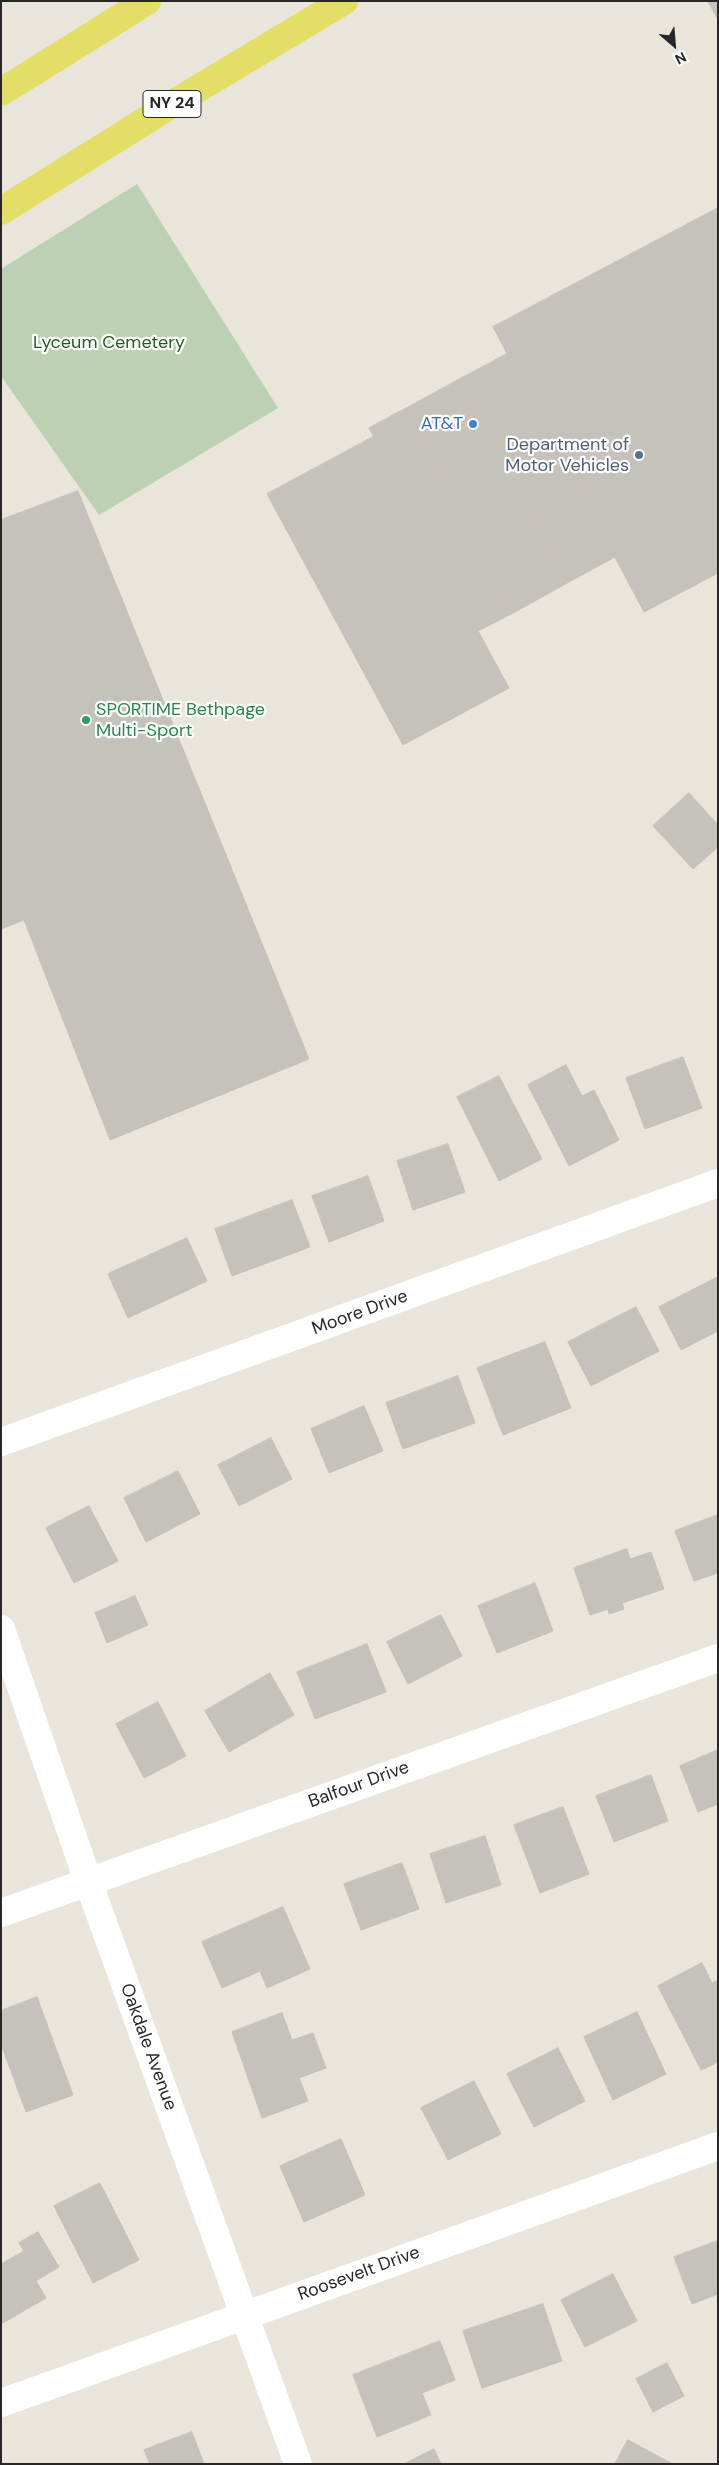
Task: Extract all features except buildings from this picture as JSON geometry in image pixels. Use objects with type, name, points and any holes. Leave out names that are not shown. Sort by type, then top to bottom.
[{"type":"main road","points":[[1,92],[147,1]]},
{"type":"main road","name":"NY 24","points":[[1,211],[169,106],[344,1]]},
{"type":"street","name":"Moore Drive","points":[[1,1442],[718,1183]]},
{"type":"street","name":"Oakdale Avenue","points":[[1,1629],[88,1881],[298,2464]]},
{"type":"street","name":"Balfour Drive","points":[[1,1913],[718,1658]]},
{"type":"street","name":"Roosevelt Drive","points":[[1,2403],[718,2146]]},
{"type":"green space","name":"Lyceum Cemetery","points":[[137,184],[278,408],[99,515],[1,376],[1,269]]},
{"type":"place","name":"AT&T","points":[[473,424]]},
{"type":"place","name":"Department of Motor Vehicles","points":[[639,455]]},
{"type":"place","name":"SPORTIME Bethpage Multi-Sport","points":[[86,720]]}]
